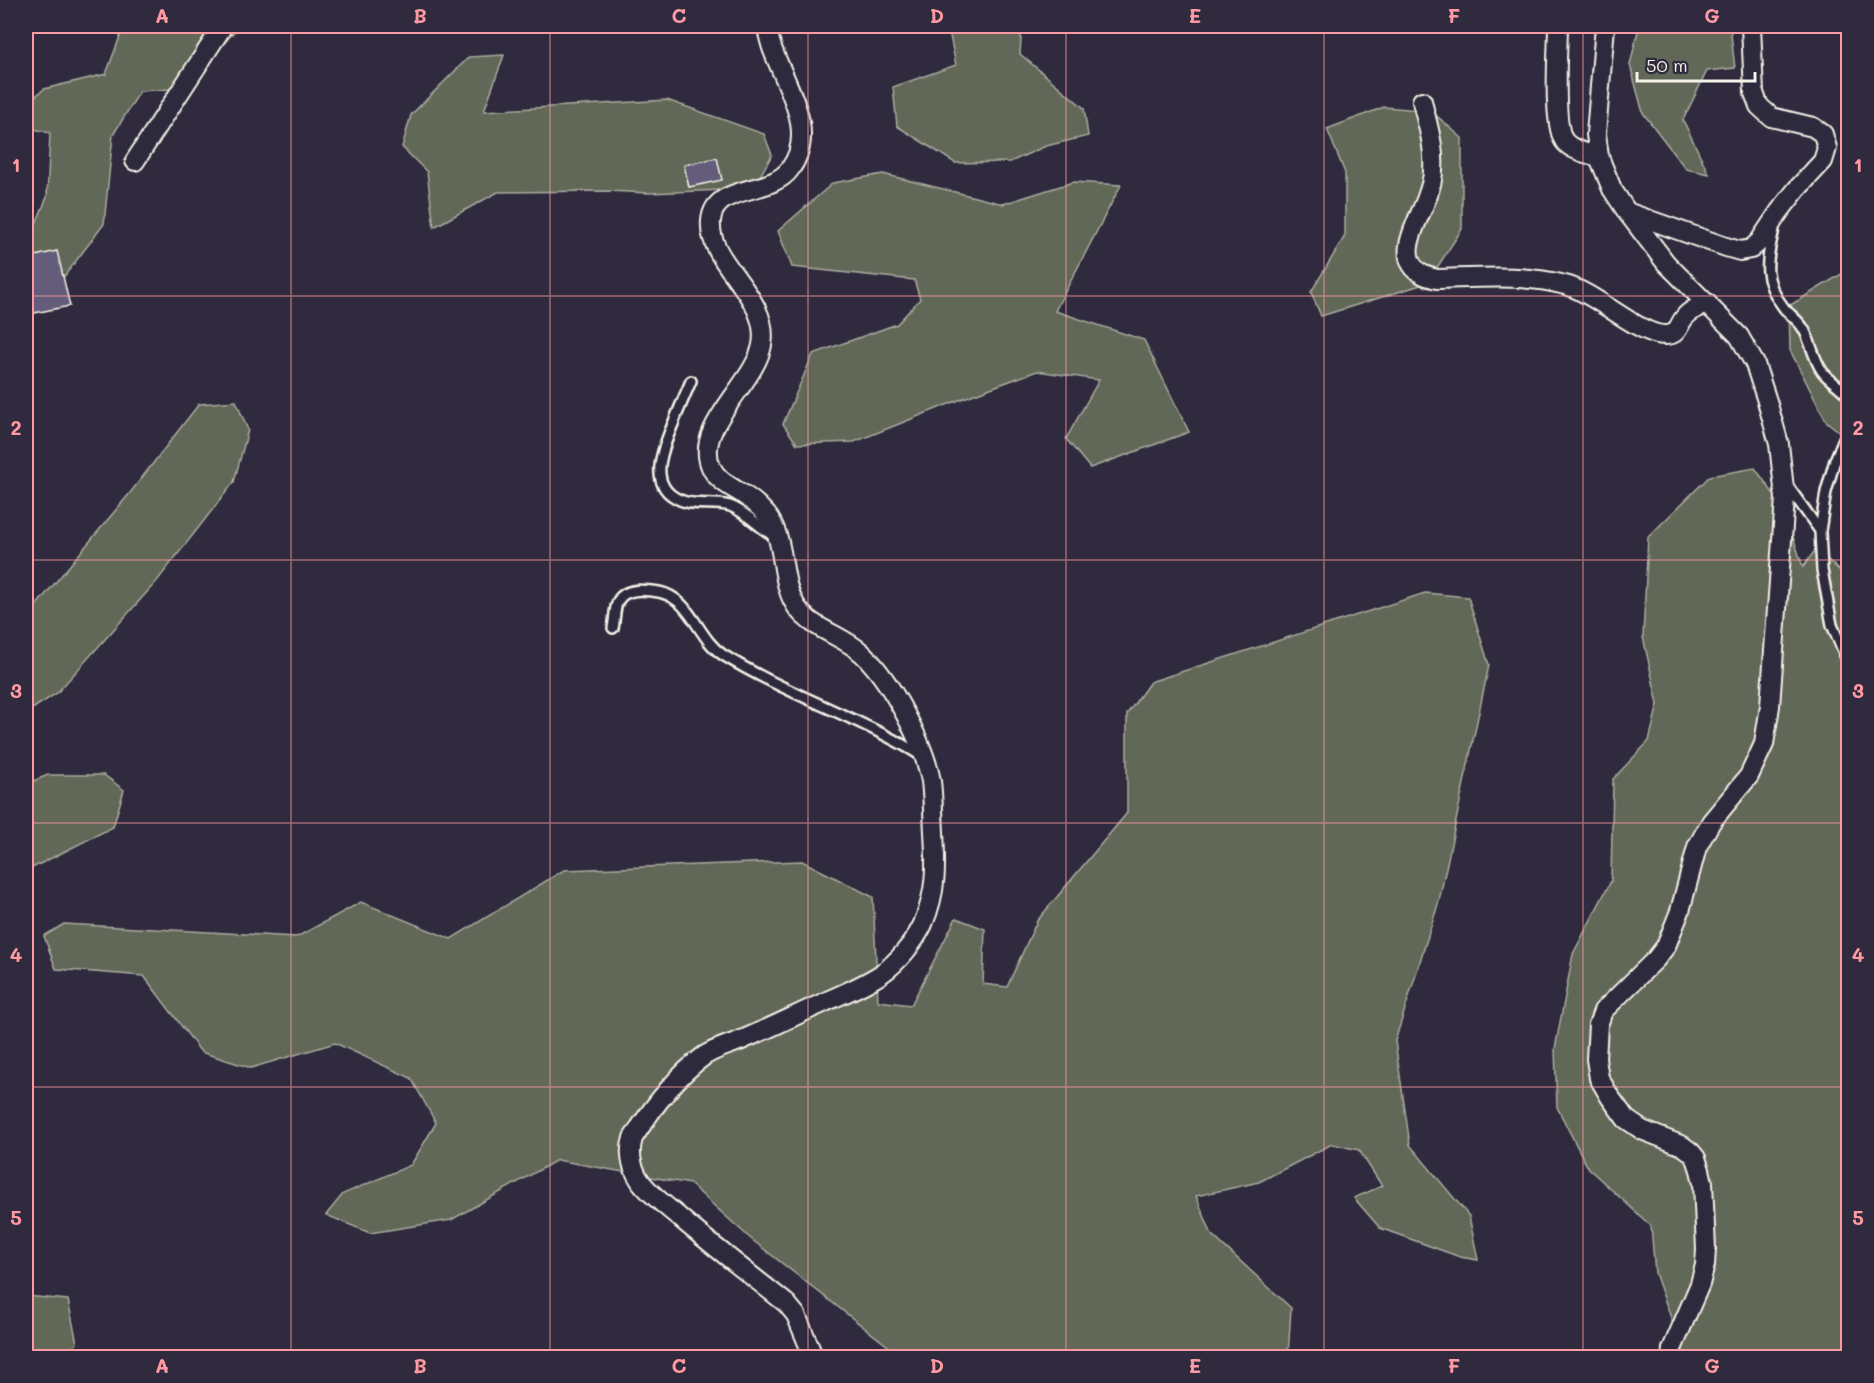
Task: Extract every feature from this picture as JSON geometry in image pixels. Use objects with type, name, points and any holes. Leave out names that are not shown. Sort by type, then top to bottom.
[{"type":"street","points":[[135,161],[223,26]]},
{"type":"street","points":[[766,26],[772,48],[800,117],[802,137],[798,156],[789,172],[775,182],[724,199],[714,208],[711,233],[718,250],[757,308],[764,329],[762,349],[754,365],[711,433],[707,449],[709,464],[714,474],[723,482],[748,497],[768,516],[779,538],[790,594],[799,610],[812,621],[849,642],[865,656],[886,683],[908,720],[930,777],[936,877],[922,926],[905,951],[883,973],[740,1041],[706,1054],[670,1087],[639,1128],[630,1148],[630,1157],[641,1181],[656,1197],[787,1304],[796,1315],[814,1358]]},
{"type":"street","points":[[1558,26],[1560,132],[1565,142],[1575,149],[1599,157]]},
{"type":"street","points":[[1605,26],[1596,134],[1599,157],[1612,189],[1627,212],[1666,263],[1739,336],[1755,364],[1779,444],[1785,498],[1770,706],[1764,744],[1749,776],[1711,822],[1697,848],[1680,911],[1666,946],[1656,959],[1603,1011],[1598,1025],[1596,1059],[1599,1078],[1610,1097],[1626,1119],[1642,1130],[1683,1146],[1691,1152],[1696,1158],[1701,1176],[1705,1265],[1700,1284],[1672,1349],[1671,1358]]},
{"type":"street","points":[[1627,212],[1740,251],[1751,249],[1759,242],[1797,189],[1823,161],[1827,148],[1824,134],[1813,127],[1771,117],[1759,106],[1754,93],[1751,26]]},
{"type":"street","points":[[1422,101],[1432,147],[1433,170],[1427,197],[1410,237],[1408,253],[1413,266],[1423,275],[1437,279],[1528,279],[1566,285],[1597,300],[1636,325],[1664,336],[1679,329],[1684,318],[1694,309],[1708,304]]},
{"type":"lane","points":[[1779,212],[1771,242],[1767,279],[1773,293],[1801,325],[1809,338],[1821,369],[1848,396]]},
{"type":"lane","points":[[691,381],[666,441],[659,465],[660,479],[665,491],[689,504],[730,506],[779,538]]},
{"type":"lane","points":[[1848,429],[1835,460],[1826,492],[1820,531],[1822,570],[1832,625],[1848,662]]},
{"type":"lane","points":[[1784,481],[1820,531]]},
{"type":"lane","points":[[613,628],[618,602],[623,596],[631,591],[646,590],[663,593],[678,601],[705,639],[720,653],[821,706],[904,745],[924,758]]},
{"type":"green space","points":[[124,26],[239,26],[186,88],[140,91],[113,135],[104,224],[60,282],[39,281],[26,259],[26,248],[47,197],[50,133],[26,127],[26,104],[44,89],[106,74]]},
{"type":"green space","points":[[948,26],[1022,26],[1020,54],[1084,108],[1088,136],[1046,146],[1010,162],[955,163],[897,126],[893,87],[956,65]]},
{"type":"green space","points":[[1639,26],[1730,26],[1735,68],[1707,71],[1683,120],[1709,174],[1686,169],[1643,113],[1630,65]]},
{"type":"green space","points":[[504,55],[484,111],[667,100],[764,134],[772,155],[759,178],[724,190],[649,193],[498,192],[434,227],[427,172],[402,147],[411,115],[469,57]]},
{"type":"green space","points":[[1384,107],[1431,111],[1462,138],[1462,229],[1427,283],[1321,316],[1311,292],[1345,236],[1345,173],[1327,129]]},
{"type":"green space","points":[[883,174],[1003,204],[1073,182],[1121,185],[1055,311],[1144,340],[1189,432],[1090,468],[1066,439],[1099,380],[1037,371],[854,442],[797,444],[783,424],[813,354],[897,324],[920,299],[914,280],[792,267],[778,231],[833,183]]},
{"type":"green space","points":[[1848,270],[1848,439],[1826,421],[1790,350],[1789,306]]},
{"type":"green space","points":[[236,401],[248,430],[234,482],[157,581],[57,693],[26,713],[26,616],[130,493],[199,404]]},
{"type":"green space","points":[[1755,468],[1783,507],[1803,567],[1816,549],[1848,578],[1848,857],[1846,858],[1845,896],[1848,905],[1848,1357],[1685,1357],[1655,1273],[1651,1226],[1588,1168],[1557,1107],[1555,1049],[1573,954],[1611,881],[1613,779],[1649,741],[1658,704],[1643,637],[1648,537],[1710,476]]},
{"type":"green space","points":[[1425,593],[1468,597],[1489,665],[1439,901],[1395,1041],[1410,1145],[1469,1216],[1478,1260],[1460,1257],[1380,1228],[1354,1198],[1382,1186],[1359,1150],[1332,1144],[1259,1182],[1196,1196],[1212,1235],[1291,1308],[1288,1357],[902,1357],[751,1239],[690,1184],[557,1160],[451,1220],[370,1233],[326,1215],[343,1194],[411,1165],[436,1123],[411,1078],[335,1043],[251,1068],[201,1052],[144,976],[56,969],[44,936],[64,924],[297,937],[361,902],[451,939],[564,870],[802,861],[873,897],[878,1001],[911,1005],[956,918],[985,929],[983,984],[1007,987],[1037,921],[1127,813],[1127,714],[1150,682]]},
{"type":"green space","points":[[48,775],[104,775],[124,790],[113,827],[26,871],[26,784]]},
{"type":"green space","points":[[26,1296],[68,1300],[77,1343],[65,1357],[26,1357]]},
{"type":"building","points":[[717,158],[722,180],[689,187],[684,165]]},
{"type":"building","points":[[57,251],[70,306],[34,313],[26,276],[26,258]]}]
